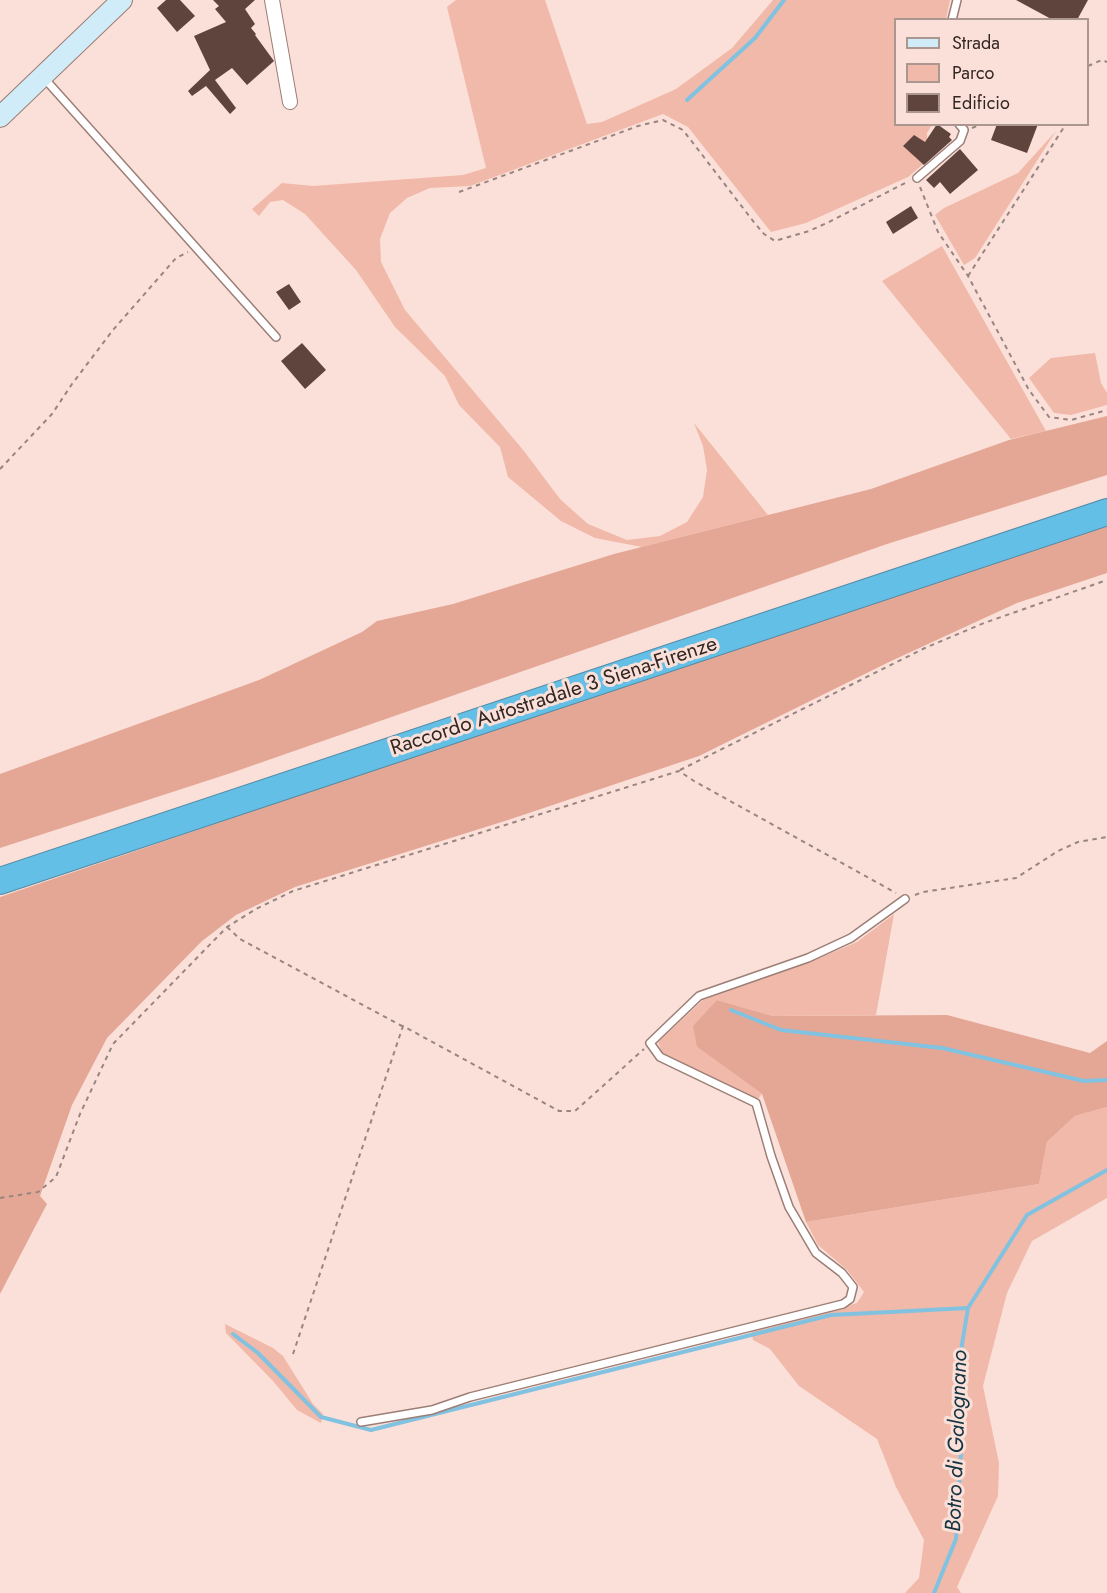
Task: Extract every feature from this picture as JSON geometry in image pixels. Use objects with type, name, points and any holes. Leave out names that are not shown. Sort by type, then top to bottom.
[{"type":"highway","name":"Raccordo Autostradale 3 Siena-Firenze","points":[[0,864],[1107,496]]},
{"type":"highway","name":"Raccordo Autostradale 3 Siena-Firenze","points":[[0,881],[1107,512]]},
{"type":"main road","points":[[0,117],[122,0]]},
{"type":"street","points":[[272,0],[290,102]]},
{"type":"lane","points":[[952,18],[957,0]]},
{"type":"lane","points":[[43,76],[276,337]]},
{"type":"lane","points":[[917,178],[960,141],[964,130],[961,126]]},
{"type":"lane","points":[[361,1422],[432,1410],[470,1397],[843,1304],[850,1299],[853,1287],[842,1273],[816,1253],[789,1207],[756,1103],[660,1057],[650,1043],[699,996],[808,958],[851,938],[905,899]]},
{"type":"path","points":[[1089,66],[1102,60],[1107,62]]},
{"type":"path","points":[[459,192],[638,126],[663,120],[683,130],[758,227],[775,241],[809,231],[917,178],[938,232],[968,276],[1029,390],[1049,417],[1071,420],[1107,410]]},
{"type":"path","points":[[968,276],[1065,126]]},
{"type":"path","points":[[0,469],[52,414],[113,330],[176,258],[197,249]]},
{"type":"path","points":[[0,1198],[38,1192],[56,1177],[80,1114],[113,1044],[227,927],[256,909],[293,891],[679,771],[925,648],[984,623],[1107,580]]},
{"type":"path","points":[[679,771],[905,899],[923,892],[1016,878],[1058,851],[1078,842],[1107,837]]},
{"type":"path","points":[[227,927],[240,939],[559,1110],[574,1111],[650,1043]]},
{"type":"path","points":[[293,1354],[403,1026]]},
{"type":"green space","points":[[456,0],[545,0],[587,124],[602,122],[676,89],[732,48],[773,0],[950,0],[946,18],[894,18],[894,126],[931,126],[927,133],[928,160],[908,177],[806,223],[771,232],[688,127],[663,114],[470,186],[430,188],[407,198],[390,213],[380,239],[381,262],[405,310],[524,451],[560,499],[588,524],[627,540],[660,536],[687,522],[703,497],[707,470],[703,446],[694,423],[768,515],[642,547],[595,538],[561,521],[508,477],[500,447],[459,405],[445,376],[395,327],[356,270],[305,214],[283,200],[270,202],[259,216],[252,209],[282,183],[313,186],[463,175],[486,168],[447,7]]},
{"type":"green space","points":[[1056,131],[975,258],[964,265],[935,215],[944,208],[1018,173]]},
{"type":"green space","points":[[942,246],[1046,431],[1011,439],[882,281]]},
{"type":"green space","points":[[1095,353],[1101,383],[1107,393],[1107,405],[1071,415],[1054,413],[1029,378],[1051,358]]},
{"type":"green space","points":[[894,914],[876,1015],[773,1016],[717,1000],[697,1047],[762,1094],[757,1100],[663,1055],[658,1042],[703,1000],[815,960],[857,942]]},
{"type":"green space","points":[[1107,1107],[1107,1198],[1032,1241],[1007,1293],[983,1386],[999,1463],[998,1496],[957,1587],[961,1593],[905,1593],[919,1578],[924,1540],[896,1487],[877,1439],[799,1386],[770,1349],[753,1340],[751,1331],[857,1303],[864,1292],[847,1270],[818,1245],[806,1222],[1039,1184],[1047,1142],[1075,1116]]},
{"type":"green space","points":[[225,1324],[273,1348],[283,1356],[313,1404],[323,1414],[321,1423],[297,1410],[273,1381],[226,1333]]},
{"type":"shaded area","points":[[1107,416],[1107,475],[887,544],[234,772],[0,848],[0,774],[259,680],[362,632],[377,621],[453,604],[614,554],[871,489],[1009,440]]},
{"type":"shaded area","points":[[1107,526],[1107,573],[1017,603],[889,662],[699,756],[508,820],[295,887],[236,915],[202,941],[107,1038],[72,1105],[40,1196],[47,1204],[0,1294],[0,897],[571,703]]},
{"type":"shaded area","points":[[717,1000],[773,1016],[947,1015],[1090,1053],[1107,1041],[1107,1107],[1075,1116],[1047,1142],[1039,1184],[806,1222],[762,1094],[697,1047],[693,1026]]},
{"type":"building","points":[[166,0],[180,0],[195,16],[177,32],[157,8]]},
{"type":"building","points":[[213,0],[255,0],[245,9],[255,24],[251,28],[274,61],[247,85],[232,68],[215,80],[236,108],[230,114],[206,86],[192,96],[188,91],[210,70],[194,36],[226,22],[215,9],[219,6]]},
{"type":"building","points":[[1016,0],[1088,0],[1078,18],[1049,18]]},
{"type":"building","points":[[936,126],[940,126],[951,134],[949,137],[952,140],[924,165],[903,146],[914,135],[925,142]]},
{"type":"building","points":[[996,126],[1037,126],[1027,153],[991,140]]},
{"type":"building","points":[[960,149],[978,170],[950,194],[940,182],[934,188],[926,180]]},
{"type":"building","points":[[911,206],[918,218],[893,234],[886,222]]},
{"type":"building","points":[[289,284],[301,302],[289,310],[276,292]]},
{"type":"building","points":[[302,343],[326,370],[305,389],[281,361]]},
{"type":"waterway","points":[[687,100],[755,38],[784,0]]},
{"type":"waterway","points":[[731,1010],[781,1030],[942,1048],[1084,1081],[1107,1080]]},
{"type":"waterway","name":"Botro di Galognano","points":[[934,1593],[956,1539],[962,1433],[957,1375],[968,1308],[1027,1215],[1107,1170]]},
{"type":"waterway","points":[[233,1334],[258,1353],[321,1417],[371,1430],[831,1315],[968,1308]]}]
